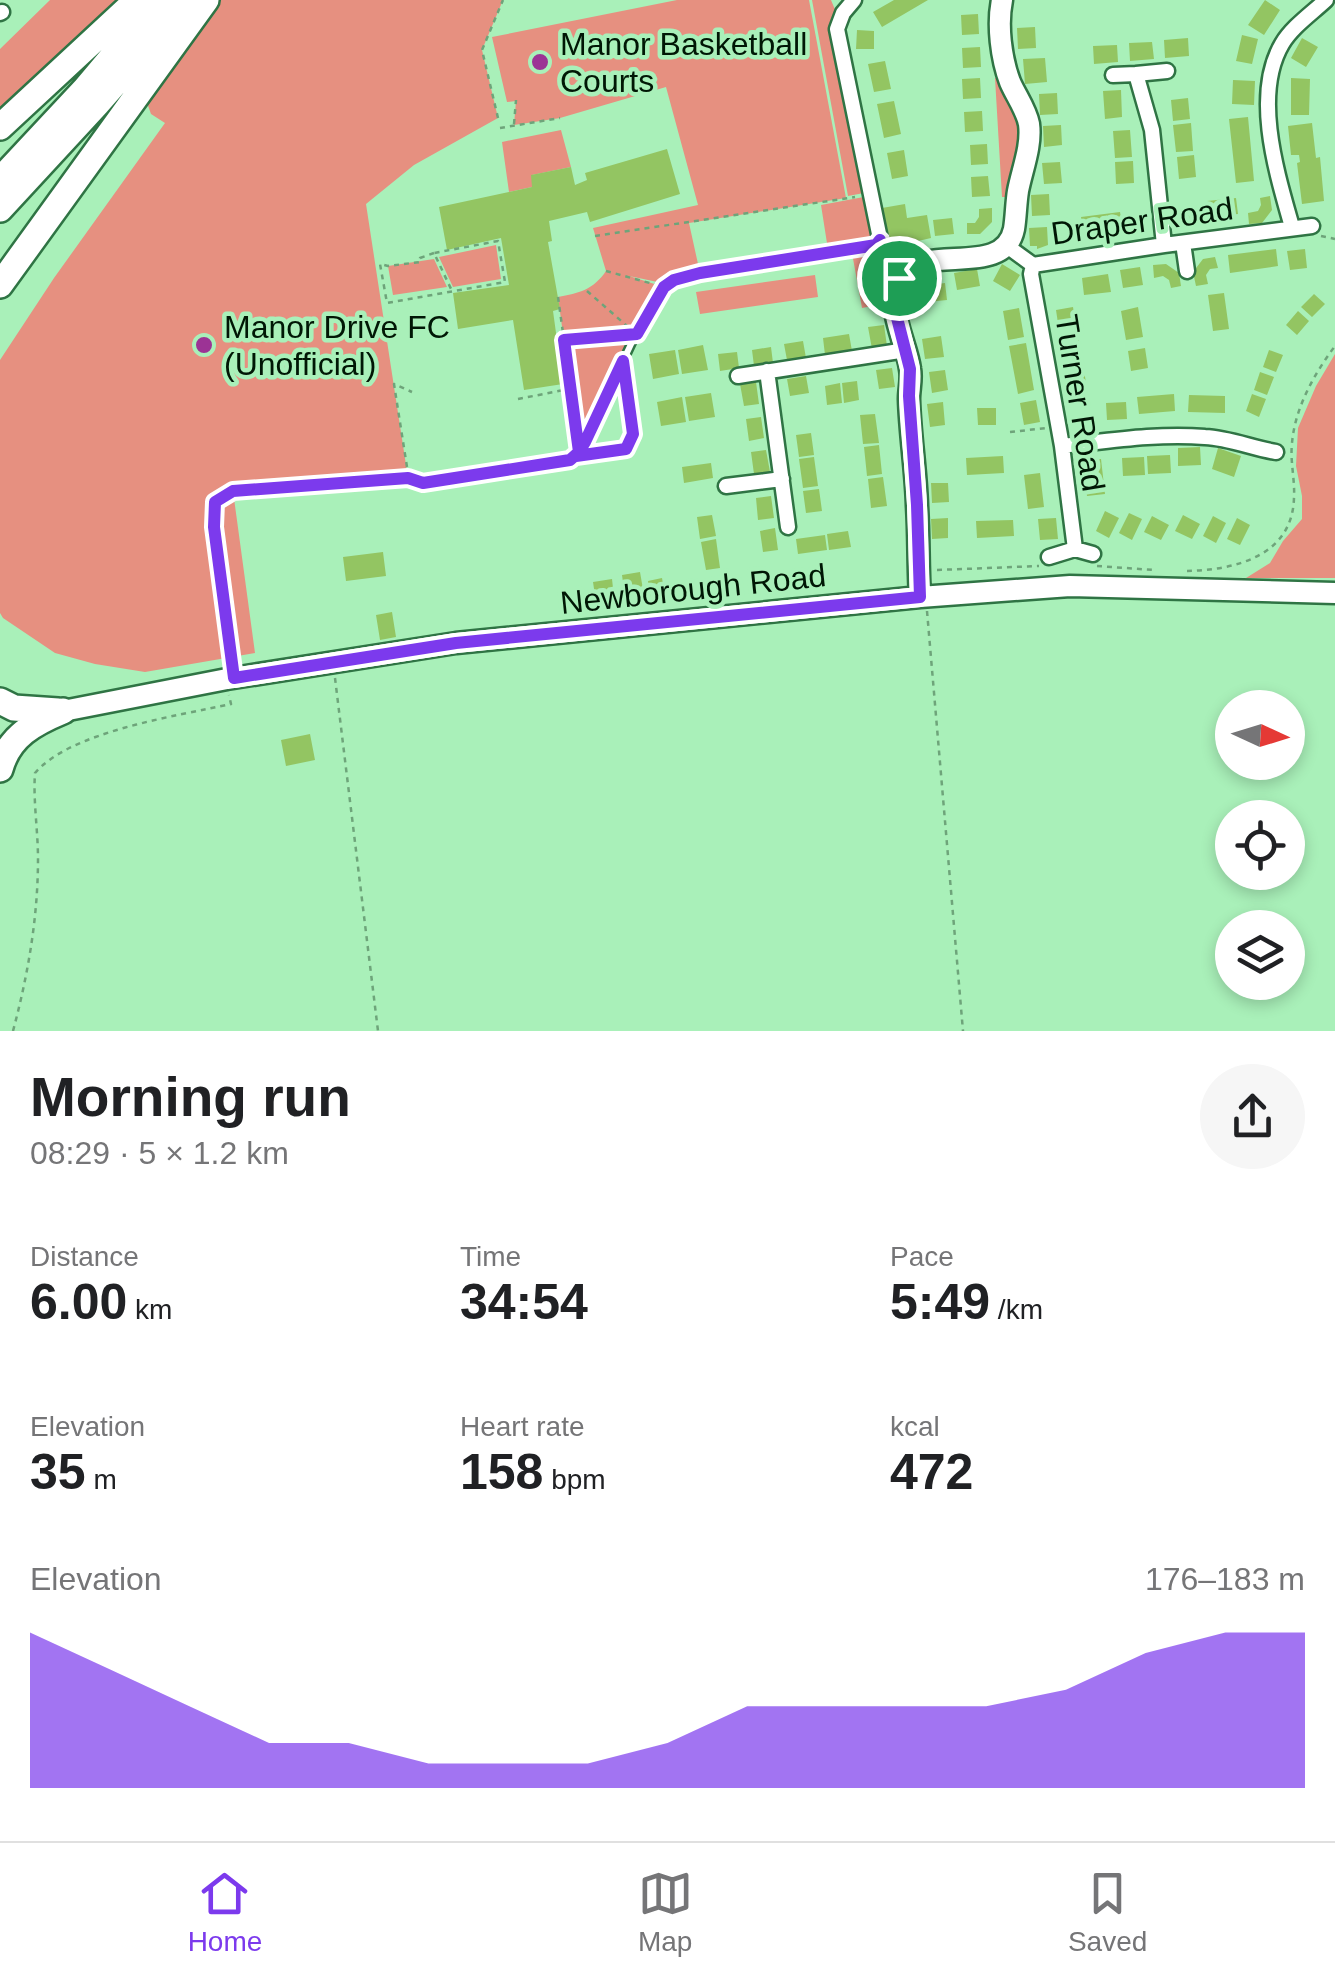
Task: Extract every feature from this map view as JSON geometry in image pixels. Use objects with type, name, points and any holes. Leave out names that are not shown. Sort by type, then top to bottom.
[{"type":"highway","points":[[0,126],[138,0]]},
{"type":"highway","points":[[0,180],[160,0]]},
{"type":"highway","points":[[0,210],[188,0]]},
{"type":"highway","points":[[0,285],[206,0]]},
{"type":"highway","points":[[0,701],[14,708],[63,712]]},
{"type":"highway","points":[[0,769],[11,744],[24,730],[63,712]]},
{"type":"street","points":[[854,0],[838,7],[837,28],[878,245],[885,263],[899,278]]},
{"type":"street","points":[[922,598],[910,369],[895,310],[895,291],[899,278],[910,268],[926,262],[994,254],[1007,246],[1014,230],[1029,123],[1009,78],[999,16],[1002,0]]},
{"type":"street","points":[[1292,227],[1270,138],[1270,84],[1276,56],[1291,31],[1326,0]]},
{"type":"street","points":[[1113,75],[1166,71]]},
{"type":"street","points":[[1136,74],[1152,130],[1164,245]]},
{"type":"street","name":"Draper Road","points":[[1007,246],[1032,266],[1312,226]]},
{"type":"street","points":[[1183,243],[1187,271]]},
{"type":"street","name":"Turner Road","points":[[1032,266],[1075,549]]},
{"type":"street","points":[[738,376],[906,350]]},
{"type":"street","points":[[767,372],[788,527]]},
{"type":"street","points":[[1062,446],[1145,436],[1186,436],[1209,437],[1276,452]]},
{"type":"street","points":[[726,486],[782,479]]},
{"type":"street","points":[[1049,561],[1075,549],[1093,560]]},
{"type":"street","name":"Newborough Road","points":[[63,712],[230,678],[456,643],[922,598],[1070,586],[1335,593]]},
{"type":"lane","points":[[230,678],[214,527],[215,502],[233,491],[408,478],[423,483],[570,460],[577,454],[664,287],[674,280],[878,245]]},
{"type":"lane","points":[[577,454],[626,449],[632,439],[623,361]]},
{"type":"path","points":[[498,118],[482,50],[503,0]]},
{"type":"path","points":[[514,126],[516,100]]},
{"type":"path","points":[[500,128],[560,118]]},
{"type":"path","points":[[595,236],[871,194]]},
{"type":"path","points":[[498,241],[504,282],[387,303],[380,264],[420,262],[420,258],[434,253],[498,241]]},
{"type":"path","points":[[434,253],[453,292]]},
{"type":"path","points":[[606,270],[664,287]]},
{"type":"path","points":[[587,291],[637,334]]},
{"type":"path","points":[[558,297],[577,454]]},
{"type":"path","points":[[564,340],[637,334]]},
{"type":"path","points":[[1182,572],[1247,563],[1275,544],[1290,524],[1294,499],[1292,440],[1298,416],[1309,388],[1335,346]]},
{"type":"path","points":[[408,478],[394,384],[412,392]]},
{"type":"path","points":[[518,399],[570,389]]},
{"type":"path","points":[[1010,432],[1058,427]]},
{"type":"path","points":[[1093,560],[1155,570]]},
{"type":"path","points":[[918,571],[1049,561]]},
{"type":"path","points":[[922,598],[964,1031]]},
{"type":"path","points":[[333,661],[378,1031]]},
{"type":"path","points":[[14,1031],[29,963],[37,896],[35,772],[54,756],[106,733],[231,704],[230,678]]},
{"type":"shaded area","points":[[50,0],[122,0],[0,113],[0,49]]},
{"type":"shaded area","points":[[219,0],[503,0],[482,50],[498,118],[414,165],[366,204],[408,478],[233,491],[255,653],[145,672],[55,653],[0,613],[0,360],[165,123],[151,114],[146,100]]},
{"type":"shaded area","points":[[677,0],[809,0],[846,198],[689,223],[700,273],[667,284],[629,276],[664,287],[579,452],[558,297],[585,290],[606,271],[593,228],[698,205],[666,87],[560,118],[514,125],[516,101],[507,102],[492,37]]},
{"type":"shaded area","points":[[812,0],[831,0],[836,12],[864,193],[848,196]]},
{"type":"shaded area","points":[[995,78],[1018,125],[1017,156],[1006,197],[1002,197]]},
{"type":"shaded area","points":[[561,130],[571,167],[532,175],[532,187],[509,192],[502,142]]},
{"type":"shaded area","points":[[869,196],[890,275],[887,303],[862,308],[852,253],[829,256],[821,205]]},
{"type":"shaded area","points":[[496,245],[501,279],[453,287],[439,257]]},
{"type":"shaded area","points":[[434,259],[447,287],[393,295],[388,266]]},
{"type":"shaded area","points":[[815,275],[818,297],[700,314],[696,292]]},
{"type":"shaded area","points":[[1335,354],[1335,578],[1246,578],[1270,563],[1302,519],[1296,466],[1298,428]]},
{"type":"building","points":[[894,0],[928,0],[882,27],[873,12]]},
{"type":"building","points":[[1265,0],[1280,10],[1264,35],[1248,25]]},
{"type":"building","points":[[978,14],[979,34],[962,35],[961,15]]},
{"type":"building","points":[[1035,27],[1036,48],[1018,49],[1017,28]]},
{"type":"building","points":[[857,30],[874,31],[874,49],[856,49]]},
{"type":"building","points":[[1242,35],[1258,39],[1252,64],[1236,61]]},
{"type":"building","points":[[1188,38],[1189,56],[1165,58],[1164,40]]},
{"type":"building","points":[[1302,38],[1318,47],[1306,67],[1291,58]]},
{"type":"building","points":[[1152,42],[1154,59],[1130,61],[1129,43]]},
{"type":"building","points":[[1117,45],[1118,62],[1094,64],[1093,46]]},
{"type":"building","points":[[980,47],[981,67],[963,68],[962,48]]},
{"type":"building","points":[[1045,58],[1047,82],[1025,84],[1023,59]]},
{"type":"building","points":[[885,61],[891,89],[874,92],[868,64]]},
{"type":"building","points":[[980,78],[981,98],[963,99],[962,79]]},
{"type":"building","points":[[1291,78],[1310,79],[1309,115],[1291,115]]},
{"type":"building","points":[[1233,80],[1255,81],[1254,105],[1232,104]]},
{"type":"building","points":[[1121,90],[1122,117],[1105,119],[1103,91]]},
{"type":"building","points":[[1057,93],[1058,114],[1040,115],[1039,94]]},
{"type":"building","points":[[1188,98],[1190,119],[1173,121],[1171,100]]},
{"type":"building","points":[[894,101],[901,134],[884,138],[877,104]]},
{"type":"building","points":[[982,111],[983,131],[965,132],[964,112]]},
{"type":"building","points":[[1248,117],[1254,181],[1236,183],[1229,119]]},
{"type":"building","points":[[1191,123],[1193,151],[1176,152],[1173,125]]},
{"type":"building","points":[[1312,123],[1324,201],[1302,204],[1299,155],[1291,155],[1288,126]]},
{"type":"building","points":[[1061,125],[1062,145],[1044,147],[1043,126]]},
{"type":"building","points":[[1130,130],[1132,157],[1115,158],[1113,131]]},
{"type":"building","points":[[987,144],[988,164],[971,165],[970,145]]},
{"type":"building","points":[[667,149],[680,194],[590,222],[587,212],[549,221],[552,241],[548,242],[560,309],[553,311],[563,384],[524,390],[513,320],[458,329],[453,293],[509,285],[501,238],[447,250],[439,207],[532,187],[531,175],[571,167],[575,185],[587,180],[585,173]]},
{"type":"building","points":[[904,150],[908,176],[892,179],[887,153]]},
{"type":"building","points":[[1194,155],[1196,177],[1179,179],[1177,157]]},
{"type":"building","points":[[1133,161],[1134,183],[1116,184],[1115,162]]},
{"type":"building","points":[[1060,162],[1062,183],[1044,184],[1042,163]]},
{"type":"building","points":[[988,176],[990,196],[972,197],[971,177]]},
{"type":"building","points":[[1049,194],[1050,215],[1032,216],[1031,195]]},
{"type":"building","points":[[1270,196],[1272,210],[1262,223],[1249,224],[1248,213],[1258,211],[1260,198]]},
{"type":"building","points":[[1236,198],[1238,214],[1209,217],[1207,201]]},
{"type":"building","points":[[905,204],[907,218],[927,215],[931,238],[888,248],[882,208]]},
{"type":"building","points":[[1195,206],[1197,225],[1174,227],[1172,209]]},
{"type":"building","points":[[992,208],[992,222],[980,234],[967,234],[967,223],[975,223],[979,209]]},
{"type":"building","points":[[1120,212],[1123,230],[1084,235],[1081,217]]},
{"type":"building","points":[[952,218],[954,234],[935,236],[933,220]]},
{"type":"building","points":[[1047,227],[1048,245],[1037,249],[1030,246],[1029,228]]},
{"type":"building","points":[[1276,249],[1278,266],[1230,273],[1228,255]]},
{"type":"building","points":[[1305,249],[1307,268],[1290,270],[1287,251]]},
{"type":"building","points":[[1215,257],[1218,268],[1210,269],[1206,275],[1208,284],[1196,286],[1193,272],[1203,259]]},
{"type":"building","points":[[1002,264],[1020,275],[1010,291],[993,281]]},
{"type":"building","points":[[1166,264],[1179,273],[1181,286],[1171,288],[1163,276],[1154,278],[1153,265]]},
{"type":"building","points":[[1140,267],[1143,285],[1123,288],[1120,270]]},
{"type":"building","points":[[977,269],[980,286],[957,290],[954,273]]},
{"type":"building","points":[[1108,274],[1111,292],[1084,295],[1082,278]]},
{"type":"building","points":[[945,283],[947,300],[918,303],[916,287]]},
{"type":"building","points":[[1224,293],[1229,329],[1213,331],[1208,295]]},
{"type":"building","points":[[1314,294],[1325,304],[1312,317],[1301,307]]},
{"type":"building","points":[[1073,307],[1076,327],[1059,330],[1056,310]]},
{"type":"building","points":[[1138,307],[1143,337],[1126,340],[1121,311]]},
{"type":"building","points":[[1019,308],[1024,337],[1008,340],[1003,311]]},
{"type":"building","points":[[1298,311],[1309,321],[1297,335],[1286,325]]},
{"type":"building","points":[[884,325],[887,346],[872,349],[868,327]]},
{"type":"building","points":[[849,334],[852,351],[825,355],[823,338]]},
{"type":"building","points":[[941,336],[944,357],[925,359],[922,339]]},
{"type":"building","points":[[1078,337],[1081,357],[1064,360],[1061,340]]},
{"type":"building","points":[[803,341],[806,358],[787,360],[784,344]]},
{"type":"building","points":[[1026,343],[1034,390],[1018,394],[1009,346]]},
{"type":"building","points":[[703,345],[708,370],[682,374],[678,350]]},
{"type":"building","points":[[771,347],[773,363],[754,366],[752,350]]},
{"type":"building","points":[[1145,348],[1148,368],[1131,371],[1128,351]]},
{"type":"building","points":[[675,350],[679,374],[653,379],[649,354]]},
{"type":"building","points":[[1269,350],[1283,355],[1276,372],[1263,367]]},
{"type":"building","points":[[737,352],[739,368],[720,371],[718,354]]},
{"type":"building","points":[[892,368],[895,387],[879,389],[876,370]]},
{"type":"building","points":[[945,370],[948,390],[932,393],[929,372]]},
{"type":"building","points":[[1084,370],[1087,390],[1070,393],[1066,373]]},
{"type":"building","points":[[1260,372],[1274,377],[1267,395],[1254,390]]},
{"type":"building","points":[[806,376],[809,393],[790,396],[787,379]]},
{"type":"building","points":[[857,381],[859,400],[844,403],[842,383]]},
{"type":"building","points":[[756,382],[759,404],[744,406],[740,384]]},
{"type":"building","points":[[840,383],[842,403],[827,405],[825,386]]},
{"type":"building","points":[[711,393],[715,417],[689,421],[685,397]]},
{"type":"building","points":[[1174,394],[1175,411],[1139,414],[1137,397]]},
{"type":"building","points":[[1252,394],[1266,399],[1259,417],[1246,411]]},
{"type":"building","points":[[1189,395],[1225,396],[1225,413],[1188,412]]},
{"type":"building","points":[[682,397],[686,422],[661,426],[657,402]]},
{"type":"building","points":[[1036,400],[1040,422],[1024,425],[1020,403]]},
{"type":"building","points":[[943,402],[945,425],[930,427],[927,404]]},
{"type":"building","points":[[1126,402],[1127,419],[1107,420],[1106,403]]},
{"type":"building","points":[[977,408],[996,408],[996,425],[978,425]]},
{"type":"building","points":[[875,414],[879,443],[863,444],[860,415]]},
{"type":"building","points":[[761,417],[764,438],[749,441],[746,419]]},
{"type":"building","points":[[811,433],[814,455],[799,457],[796,435]]},
{"type":"building","points":[[879,445],[882,474],[867,476],[864,447]]},
{"type":"building","points":[[1200,447],[1201,465],[1178,466],[1178,448]]},
{"type":"building","points":[[1218,448],[1241,456],[1234,477],[1212,469]]},
{"type":"building","points":[[766,450],[770,472],[754,474],[751,452]]},
{"type":"building","points":[[1170,455],[1171,473],[1148,474],[1147,456]]},
{"type":"building","points":[[1003,456],[1004,473],[967,475],[966,458]]},
{"type":"building","points":[[814,457],[818,486],[803,488],[799,459]]},
{"type":"building","points":[[1144,457],[1145,475],[1123,476],[1122,458]]},
{"type":"building","points":[[1101,459],[1105,494],[1087,496],[1083,461]]},
{"type":"building","points":[[711,463],[713,478],[684,483],[682,467]]},
{"type":"building","points":[[1040,473],[1044,507],[1028,509],[1024,475]]},
{"type":"building","points":[[883,477],[887,506],[871,508],[868,479]]},
{"type":"building","points":[[931,483],[948,483],[949,502],[932,503]]},
{"type":"building","points":[[819,489],[822,511],[806,513],[803,491]]},
{"type":"building","points":[[771,496],[774,518],[758,520],[756,498]]},
{"type":"building","points":[[1105,511],[1119,518],[1109,538],[1096,531]]},
{"type":"building","points":[[1129,513],[1142,519],[1132,540],[1119,533]]},
{"type":"building","points":[[712,515],[716,536],[700,539],[697,517]]},
{"type":"building","points":[[1183,515],[1200,524],[1192,539],[1175,531]]},
{"type":"building","points":[[1152,516],[1169,525],[1161,540],[1144,532]]},
{"type":"building","points":[[1213,516],[1226,523],[1216,543],[1203,536]]},
{"type":"building","points":[[948,518],[948,538],[932,539],[931,519]]},
{"type":"building","points":[[1056,518],[1058,539],[1040,540],[1038,519]]},
{"type":"building","points":[[1237,518],[1250,525],[1240,545],[1227,539]]},
{"type":"building","points":[[1013,520],[1014,536],[977,538],[976,521]]},
{"type":"building","points":[[775,528],[778,550],[763,552],[760,531]]},
{"type":"building","points":[[848,531],[851,547],[829,550],[827,534]]},
{"type":"building","points":[[825,535],[827,550],[798,554],[796,539]]},
{"type":"building","points":[[716,539],[720,568],[706,570],[701,542]]},
{"type":"building","points":[[383,552],[386,576],[346,581],[343,557]]},
{"type":"building","points":[[640,572],[645,601],[626,604],[622,575]]},
{"type":"building","points":[[662,578],[665,596],[651,599],[648,581]]},
{"type":"building","points":[[612,579],[615,606],[597,609],[593,582]]},
{"type":"building","points":[[392,612],[396,637],[380,640],[376,615]]},
{"type":"building","points":[[310,734],[315,760],[286,766],[281,740]]},
{"type":"place","name":"Manor Basketball Courts","points":[[540,62]]},
{"type":"place","name":"Manor Drive FC (Unofficial)","points":[[204,345]]},
{"type":"route","points":[[899,278],[885,263],[880,240],[876,245],[700,273],[667,284],[637,334],[564,340],[579,452],[576,456],[626,449],[633,434],[623,361],[585,442],[579,452],[570,460],[423,483],[408,478],[233,491],[215,502],[214,527],[234,678],[456,643],[920,597],[911,380],[895,310],[899,278]]}]
